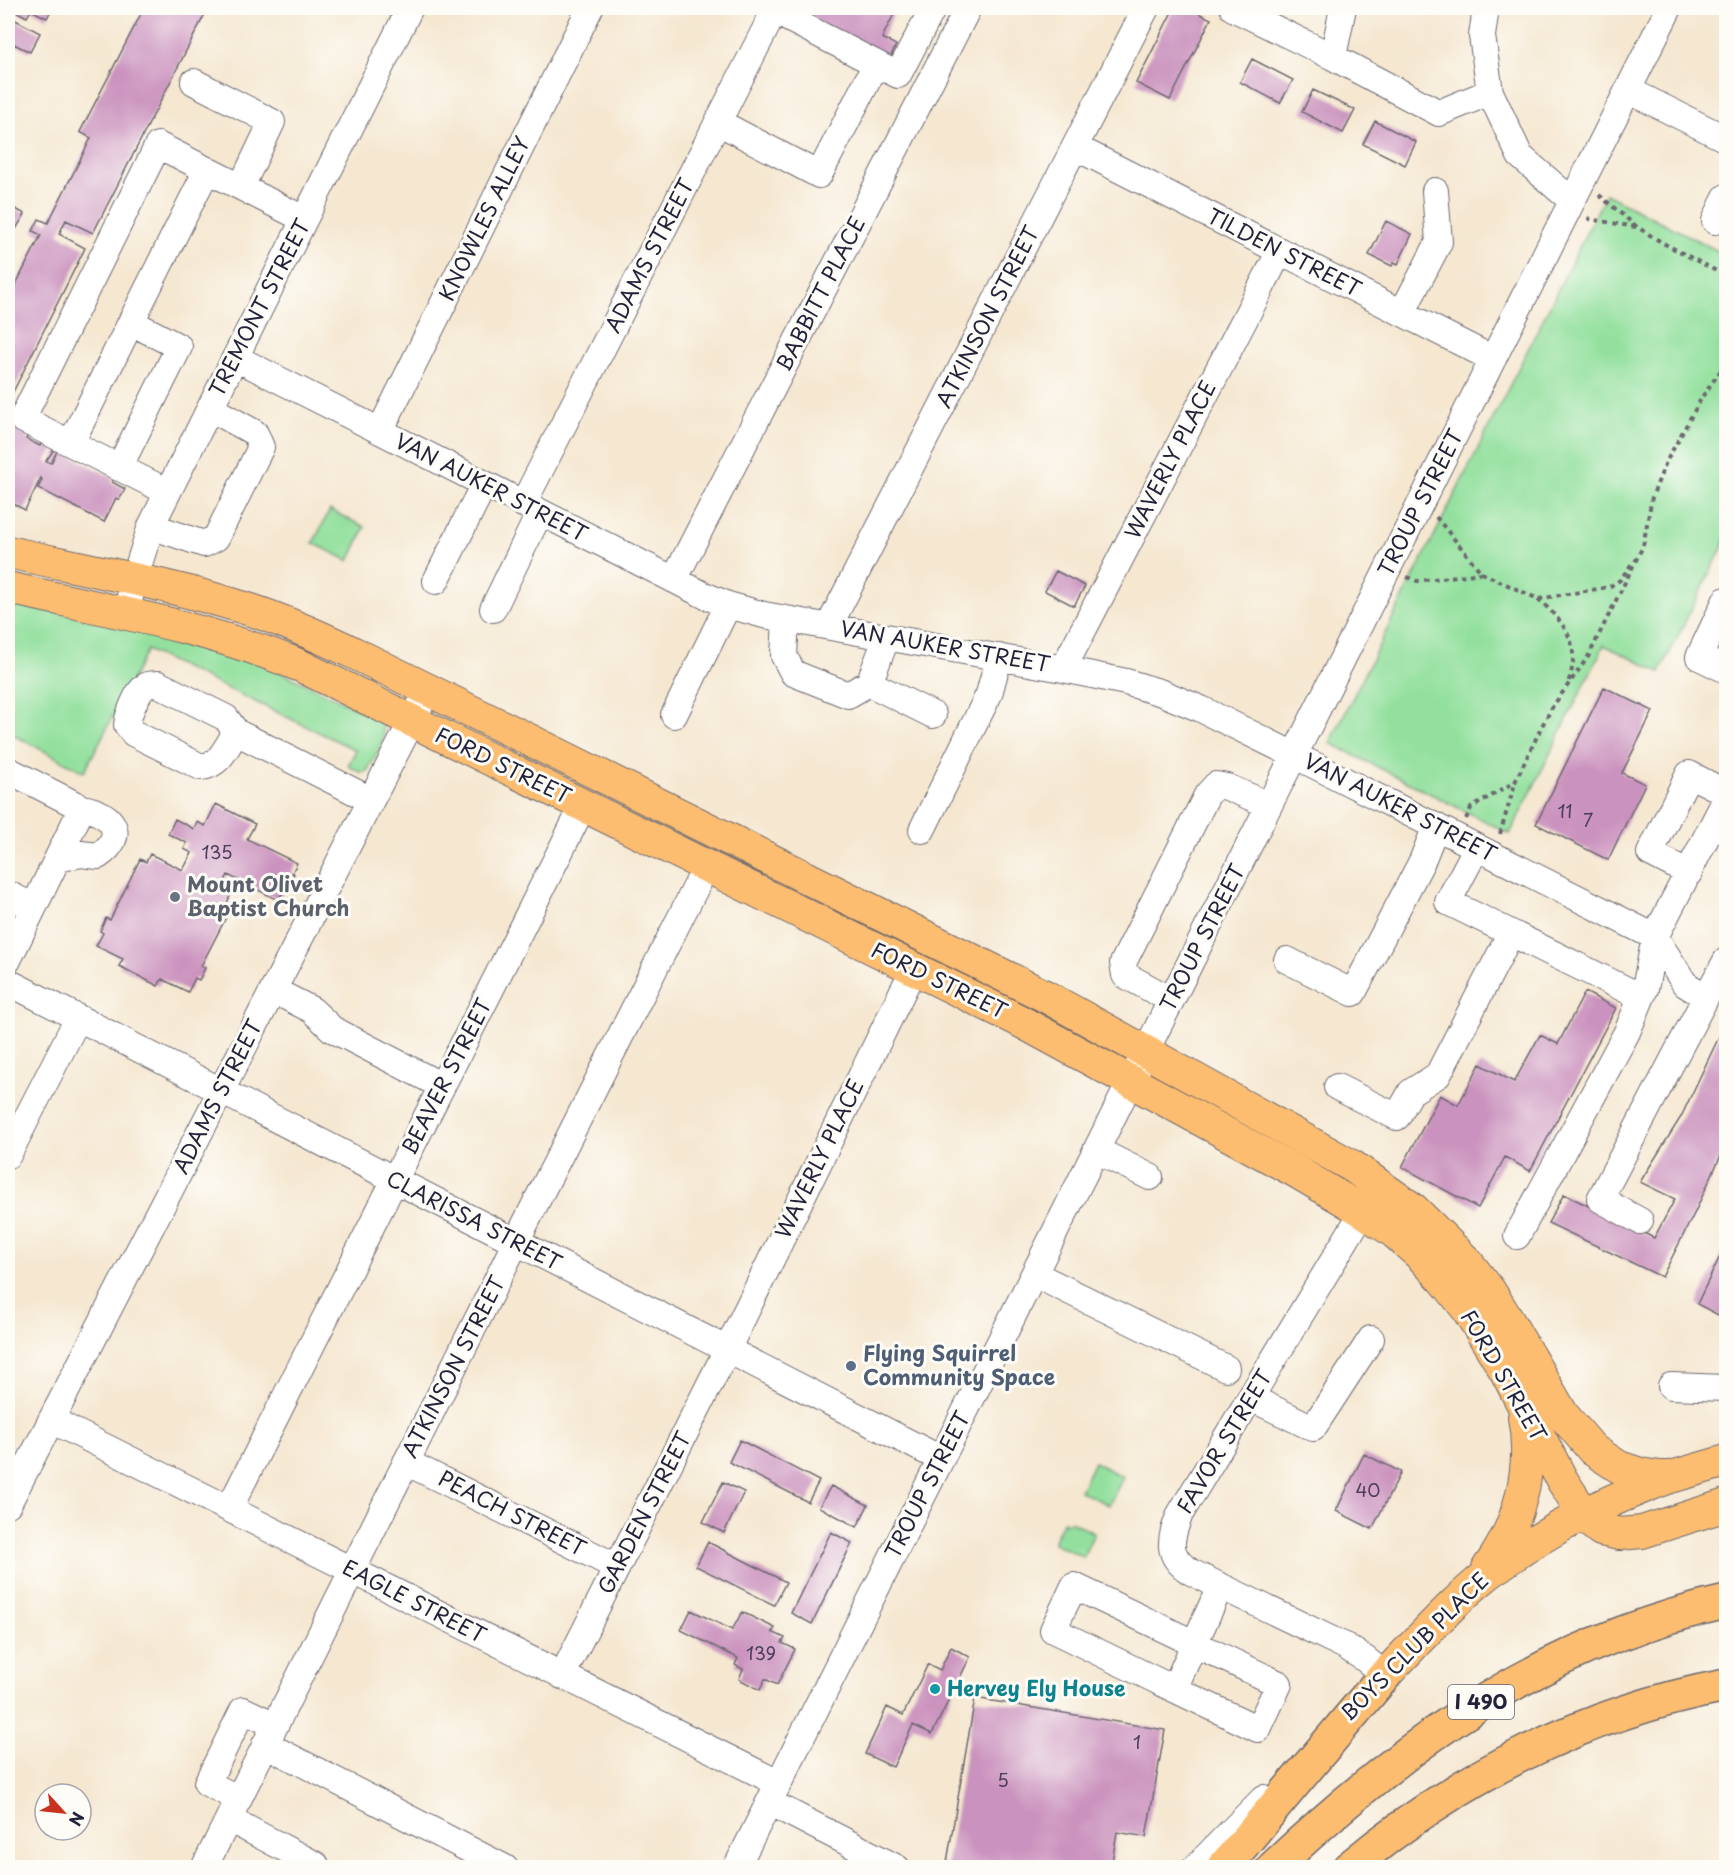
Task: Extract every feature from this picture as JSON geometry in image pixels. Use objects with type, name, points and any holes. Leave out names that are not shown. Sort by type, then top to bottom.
[{"type":"highway","name":"I 490","points":[[1273,1868],[1366,1784],[1416,1745],[1488,1697],[1541,1668],[1608,1638],[1677,1615],[1726,1602]]},
{"type":"highway","points":[[1223,1868],[1385,1675]]},
{"type":"highway","points":[[1349,1868],[1444,1797],[1537,1746],[1637,1708],[1726,1686]]},
{"type":"main road","name":"FORD STREET","points":[[8,552],[220,600],[290,624],[356,654],[1013,980],[1320,1147],[1380,1184],[1413,1209],[1467,1262],[1489,1290],[1563,1415],[1585,1443],[1600,1456],[1619,1467],[1640,1474],[1671,1477],[1726,1461]]},
{"type":"main road","name":"FORD STREET","points":[[8,588],[190,628],[267,652],[301,666],[1008,1015],[1363,1211],[1394,1232],[1445,1281],[1487,1338],[1562,1480],[1584,1513],[1601,1530],[1630,1534],[1726,1505]]},
{"type":"main road","points":[[1470,1590],[1497,1555],[1514,1522],[1521,1500],[1525,1478],[1526,1435],[1521,1401]]},
{"type":"main road","name":"BOYS CLUB PLACE","points":[[1385,1675],[1470,1590],[1499,1565],[1584,1513],[1671,1477]]},
{"type":"street","name":"TREMONT STREET","points":[[126,614],[151,526],[410,8]]},
{"type":"street","name":"KNOWLES ALLEY","points":[[380,431],[590,8]]},
{"type":"street","points":[[775,9],[827,39],[898,75],[933,8]]},
{"type":"street","name":"BABBITT PLACE","points":[[674,580],[968,8]]},
{"type":"street","name":"ATKINSON STREET","points":[[830,626],[1146,8]]},
{"type":"street","points":[[1233,8],[1439,113],[1490,92]]},
{"type":"street","points":[[1333,57],[1343,8]]},
{"type":"street","points":[[1486,8],[1482,36],[1490,92],[1520,156],[1589,199]]},
{"type":"street","name":"TROUP STREET","points":[[736,1868],[1493,359],[1589,199],[1628,90],[1669,8]]},
{"type":"street","name":"ADAMS STREET","points":[[493,609],[532,508],[775,9]]},
{"type":"street","points":[[718,122],[819,175],[876,64]]},
{"type":"street","points":[[194,82],[272,122],[241,187]]},
{"type":"street","points":[[1628,90],[1726,139]]},
{"type":"street","points":[[168,492],[22,419],[158,145],[304,219]]},
{"type":"street","name":"TILDEN STREET","points":[[1075,147],[1493,359]]},
{"type":"street","points":[[71,443],[207,170]]},
{"type":"street","points":[[1402,314],[1439,242],[1435,191]]},
{"type":"street","points":[[1715,221],[1726,197]]},
{"type":"street","name":"WAVERLY PLACE","points":[[1063,669],[1280,251]]},
{"type":"street","points":[[119,468],[179,347],[131,322]]},
{"type":"street","name":"VAN AUKER STREET","points":[[236,358],[674,580],[728,605],[786,620],[1063,669],[1126,682],[1162,693],[1294,755],[1655,937]]},
{"type":"street","points":[[151,526],[204,544],[216,538],[261,447],[255,433],[210,408]]},
{"type":"street","points":[[436,581],[484,484]]},
{"type":"street","points":[[1726,600],[1699,657],[1726,670]]},
{"type":"street","points":[[674,715],[728,605]]},
{"type":"street","points":[[786,620],[784,656],[794,673],[848,695],[869,683],[887,637]]},
{"type":"street","points":[[922,830],[988,694],[999,657]]},
{"type":"street","points":[[869,683],[933,715]]},
{"type":"street","name":"ADAMS STREET","points":[[8,1504],[428,690]]},
{"type":"street","points":[[236,732],[371,800]]},
{"type":"street","points":[[8,770],[82,808],[95,810],[111,821],[114,840],[109,849],[98,856],[81,854],[57,858]]},
{"type":"street","points":[[1689,873],[1650,853],[1689,774],[1726,793]]},
{"type":"street","points":[[1172,1000],[1125,975],[1123,963],[1133,942],[1207,795],[1216,785],[1227,787],[1269,805]]},
{"type":"street","points":[[1517,1236],[1627,1032],[1645,989],[1655,937],[1726,799]]},
{"type":"street","name":"BEAVER STREET","points":[[229,1509],[583,806]]},
{"type":"street","points":[[8,960],[82,808]]},
{"type":"street","points":[[1465,841],[1448,902],[1641,997]]},
{"type":"street","points":[[1287,960],[1353,993],[1422,861],[1465,841]]},
{"type":"street","name":"ATKINSON STREET","points":[[204,1868],[351,1570],[706,867]]},
{"type":"street","points":[[8,894],[34,907]]},
{"type":"street","points":[[1337,1087],[1397,1117],[1410,1092],[1438,1075],[1511,933]]},
{"type":"street","points":[[1655,937],[1685,984],[1706,997]]},
{"type":"street","points":[[1641,1221],[1600,1199],[1726,961]]},
{"type":"street","name":"WAVERLY PLACE","points":[[727,1350],[914,968]]},
{"type":"street","name":"CLARISSA STREET","points":[[8,982],[941,1459]]},
{"type":"street","points":[[273,990],[312,1010],[332,1029],[442,1086]]},
{"type":"street","points":[[8,1155],[78,1018]]},
{"type":"street","points":[[1096,1150],[1150,1177]]},
{"type":"street","name":"FAVOR STREET","points":[[1380,1184],[1180,1514],[1171,1548],[1181,1566],[1350,1649],[1385,1675]]},
{"type":"street","points":[[1034,1274],[1226,1368]]},
{"type":"street","points":[[1251,1398],[1313,1428],[1371,1339]]},
{"type":"street","name":"GARDEN STREET","points":[[562,1676],[727,1350]]},
{"type":"street","points":[[1671,1386],[1726,1388]]},
{"type":"street","name":"EAGLE STREET","points":[[51,1420],[562,1676],[774,1793],[897,1868]]},
{"type":"street","name":"PEACH STREET","points":[[406,1462],[617,1567]]},
{"type":"street","points":[[1074,1586],[1279,1684],[1258,1729],[1174,1689],[1053,1630],[1074,1586]]},
{"type":"street","points":[[1174,1689],[1220,1587]]},
{"type":"street","name":"BOYS CLUB PLACE","points":[[1195,1868],[1385,1675]]},
{"type":"street","points":[[315,1868],[316,1865],[234,1809],[207,1783],[243,1710],[270,1735],[505,1868]]},
{"type":"path","points":[[1589,199],[1589,219],[1637,227]]},
{"type":"path","points":[[1589,199],[1662,243],[1726,276]]},
{"type":"path","points":[[1516,780],[1471,808],[1465,841],[1500,834],[1516,780],[1543,724],[1588,657],[1643,546],[1656,484],[1692,414],[1726,363]]},
{"type":"path","points":[[1418,509],[1439,519],[1482,573],[1538,599],[1565,628],[1572,644],[1574,660],[1567,687]]},
{"type":"path","points":[[1538,599],[1609,587],[1620,579],[1639,554]]},
{"type":"path","points":[[1388,568],[1417,581],[1482,573]]},
{"type":"green space","points":[[1606,194],[1726,255],[1726,540],[1660,672],[1604,645],[1510,834],[1330,743]]},
{"type":"green space","points":[[330,510],[365,527],[349,561],[313,543]]},
{"type":"green space","points":[[8,600],[251,658],[379,719],[383,732],[381,745],[367,771],[362,773],[348,766],[356,750],[147,650],[84,772],[8,732]]},
{"type":"green space","points":[[1094,1462],[1123,1477],[1109,1505],[1080,1491]]},
{"type":"green space","points":[[1063,1521],[1068,1523],[1070,1521],[1094,1533],[1083,1557],[1053,1543]]},
{"type":"building","points":[[9,8],[52,8],[47,18],[31,10],[27,17]]},
{"type":"building","points":[[144,8],[208,8],[93,233],[66,220],[59,234],[85,248],[8,402],[8,300],[41,235],[33,231],[39,219],[48,223],[91,138],[80,132]]},
{"type":"building","points":[[817,8],[897,8],[882,38],[896,45],[889,60],[811,19]]},
{"type":"building","points":[[1174,8],[1188,8],[1211,19],[1170,100],[1136,83]]},
{"type":"building","points":[[8,16],[40,33],[30,52],[14,44],[10,51],[8,50]]},
{"type":"building","points":[[1252,59],[1293,80],[1280,103],[1240,82]]},
{"type":"building","points":[[1313,90],[1355,110],[1343,133],[1302,112]]},
{"type":"building","points":[[1375,121],[1416,142],[1405,165],[1363,144]]},
{"type":"building","points":[[8,205],[25,214],[16,229],[8,225]]},
{"type":"building","points":[[1386,221],[1412,234],[1398,264],[1394,262],[1392,266],[1369,255]]},
{"type":"building","points":[[8,427],[28,435],[26,439],[40,446],[42,442],[55,448],[46,461],[51,463],[58,449],[114,478],[112,482],[125,489],[119,500],[116,498],[104,522],[38,488],[41,478],[25,510],[8,501]]},
{"type":"building","points":[[1056,571],[1085,586],[1074,606],[1045,591]]},
{"type":"building","points":[[1604,687],[1653,711],[1622,773],[1645,784],[1608,860],[1536,824]]},
{"type":"building","name":"Mount Olivet Baptist Church","points":[[216,804],[255,824],[247,839],[297,863],[292,873],[294,874],[278,900],[228,875],[221,888],[231,894],[227,903],[232,906],[201,966],[205,968],[199,980],[195,978],[188,992],[162,979],[158,986],[119,966],[123,959],[96,946],[103,933],[100,931],[106,918],[110,920],[140,859],[146,862],[150,854],[183,870],[192,853],[184,849],[187,843],[168,834],[175,819],[194,829],[197,822],[205,826]]},
{"type":"building","points":[[1585,992],[1616,1008],[1530,1171],[1505,1157],[1478,1208],[1402,1167],[1440,1095],[1458,1105],[1480,1064],[1514,1082],[1540,1035],[1558,1044]]},
{"type":"building","points":[[1726,1022],[1726,1144],[1662,1277],[1548,1223],[1564,1194],[1654,1238],[1675,1199],[1640,1182],[1681,1117]]},
{"type":"building","points":[[1726,1244],[1726,1319],[1697,1304]]},
{"type":"building","points":[[740,1440],[819,1481],[808,1502],[729,1462]]},
{"type":"building","points":[[1364,1454],[1401,1472],[1372,1529],[1336,1511]]},
{"type":"building","points":[[723,1482],[744,1492],[724,1533],[703,1522]]},
{"type":"building","points":[[831,1486],[868,1505],[857,1527],[819,1507]]},
{"type":"building","points":[[831,1532],[852,1543],[812,1624],[791,1613]]},
{"type":"building","points":[[708,1542],[786,1582],[774,1605],[696,1566]]},
{"type":"building","points":[[691,1610],[732,1630],[742,1612],[775,1628],[772,1632],[785,1638],[782,1643],[795,1649],[777,1685],[765,1679],[760,1690],[739,1679],[743,1669],[735,1665],[738,1658],[681,1630]]},
{"type":"building","name":"Hervey Ely House","points":[[951,1647],[970,1657],[932,1734],[913,1725],[893,1767],[865,1754],[887,1707],[903,1715],[928,1664],[940,1670]]},
{"type":"building","points":[[975,1698],[1165,1730],[1146,1837],[1117,1832],[1111,1868],[946,1868]]},
{"type":"place","name":"Mount Olivet Baptist Church","points":[[175,897]]},
{"type":"place","name":"Flying Squirrel Community Space","points":[[851,1366]]},
{"type":"place","name":"Hervey Ely House","points":[[935,1689]]}]
